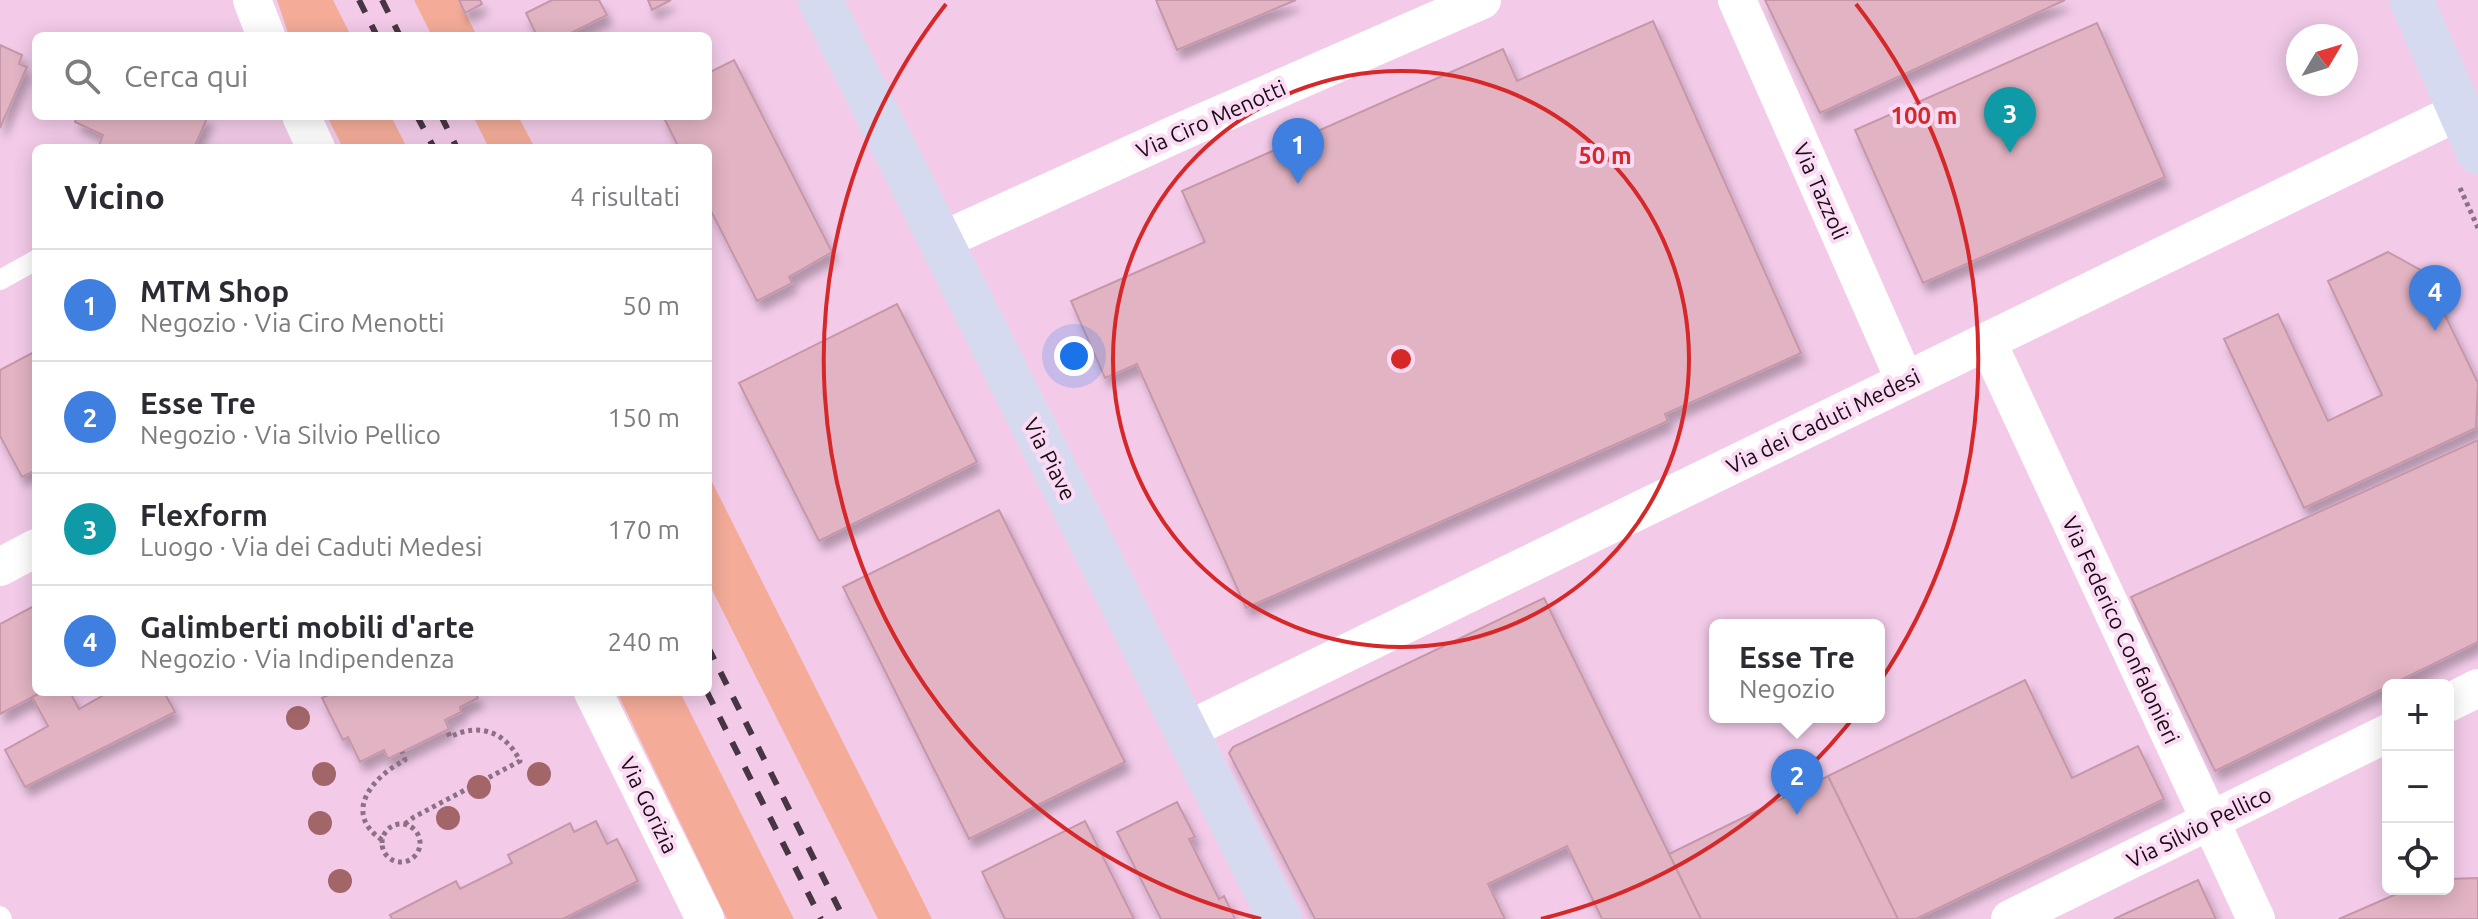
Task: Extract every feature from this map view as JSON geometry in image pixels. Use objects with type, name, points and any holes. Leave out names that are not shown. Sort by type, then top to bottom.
[{"type":"street","points":[[252,0],[264,32]]},
{"type":"street","name":"Via Piave","points":[[820,0],[1280,919]]},
{"type":"street","name":"Via Ciro Menotti","points":[[941,241],[1482,0]]},
{"type":"street","name":"Via Tazzoli","points":[[1737,0],[1905,381]]},
{"type":"street","points":[[2411,0],[2478,152]]},
{"type":"street","name":"Via dei Caduti Medesi","points":[[1186,731],[2460,111]]},
{"type":"street","name":"Via Federico Confalonieri","points":[[1987,341],[2256,919]]},
{"type":"street","points":[[0,567],[32,550]]},
{"type":"street","points":[[2454,700],[2478,688]]},
{"type":"street","name":"Via Gorizia","points":[[595,696],[705,919]]},
{"type":"street","name":"Via Silvio Pellico","points":[[2010,919],[2382,736]]},
{"type":"lane","points":[[0,280],[32,262]]},
{"type":"path","points":[[405,824],[416,831],[420,842],[413,859],[394,862],[384,853],[382,840],[392,825],[405,824],[520,761],[512,747],[493,732],[469,730],[450,737],[447,730]]},
{"type":"path","points":[[382,840],[371,829],[364,804],[367,793],[379,776],[405,760],[402,752]]},
{"type":"shaded area","points":[[277,0],[333,0],[349,32],[288,32]]},
{"type":"shaded area","points":[[414,0],[459,0],[475,32],[430,32]]},
{"type":"shaded area","points":[[329,120],[393,120],[405,144],[341,144]]},
{"type":"shaded area","points":[[475,120],[520,120],[533,144],[487,144]]},
{"type":"shaded area","points":[[712,482],[932,919],[878,919],[712,590]]},
{"type":"shaded area","points":[[619,696],[682,696],[794,919],[727,919]]},
{"type":"building","points":[[459,0],[480,0],[482,4],[465,13]]},
{"type":"building","points":[[552,0],[599,0],[607,15],[573,32],[535,32],[526,13]]},
{"type":"building","points":[[648,0],[671,0],[652,10]]},
{"type":"building","points":[[1156,0],[1296,0],[1177,50]]},
{"type":"building","points":[[1765,0],[2065,0],[1820,113]]},
{"type":"building","points":[[1653,21],[1801,353],[1665,414],[1668,421],[1246,608],[1137,364],[1105,378],[1071,301],[1205,242],[1182,191],[1503,49],[1517,81]]},
{"type":"building","points":[[2097,23],[2165,177],[1923,283],[1855,130]]},
{"type":"building","points":[[0,45],[22,55],[19,64],[27,67],[0,128]]},
{"type":"building","points":[[734,60],[832,252],[789,277],[792,283],[757,301],[712,213],[712,144],[677,144],[665,120],[712,120],[712,71]]},
{"type":"building","points":[[206,120],[196,144],[100,144],[103,135],[75,122]]},
{"type":"building","points":[[2388,252],[2424,272],[2478,383],[2476,428],[2304,508],[2224,339],[2278,314],[2328,421],[2382,395],[2328,281]]},
{"type":"building","points":[[897,304],[977,462],[819,541],[739,383]]},
{"type":"building","points":[[32,353],[32,472],[22,477],[0,436],[0,370]]},
{"type":"building","points":[[2478,440],[2478,642],[2403,679],[2382,679],[2382,689],[2215,771],[2131,597]]},
{"type":"building","points":[[999,510],[1125,762],[969,839],[843,587]]},
{"type":"building","points":[[1544,598],[1701,919],[1602,919],[1567,846],[1488,884],[1505,919],[1315,919],[1229,753],[1233,747]]},
{"type":"building","points":[[32,607],[34,696],[0,714],[0,624]]},
{"type":"building","points":[[2025,680],[2072,778],[2138,746],[2164,799],[1916,919],[1898,919],[1828,776]]},
{"type":"building","points":[[72,696],[79,709],[102,696],[166,696],[175,712],[25,787],[5,750],[48,726],[32,697]]},
{"type":"building","points":[[322,698],[478,698],[460,707],[461,712],[445,720],[449,729],[388,759],[384,750],[360,762],[348,737],[343,740]]},
{"type":"building","points":[[1828,776],[1898,919],[1701,919],[1669,854]]},
{"type":"building","points":[[1177,802],[1195,837],[1189,839],[1219,899],[1224,896],[1235,919],[1161,919],[1117,832]]},
{"type":"building","points":[[596,821],[607,844],[617,839],[638,881],[563,919],[392,919],[390,915],[456,881],[460,889],[512,863],[508,855],[570,823],[574,832]]},
{"type":"building","points":[[1085,821],[1134,919],[1005,919],[982,872]]},
{"type":"building","points":[[2478,878],[2478,919],[2339,919],[2394,895],[2454,895],[2454,879]]},
{"type":"building","points":[[2198,880],[2216,919],[2114,919]]},
{"type":"railway","points":[[359,0],[375,32]]},
{"type":"railway","points":[[382,0],[398,32]]},
{"type":"railway","points":[[419,120],[432,144]]},
{"type":"railway","points":[[443,120],[455,144]]},
{"type":"railway","points":[[712,655],[844,919]]},
{"type":"railway","points":[[709,696],[821,919]]},
{"type":"place","name":"Flexform","points":[[2010,153]]},
{"type":"place","name":"MTM Shop","points":[[1298,184]]},
{"type":"place","name":"Galimberti mobili d'arte","points":[[2435,331]]},
{"type":"place","name":"Esse Tre","points":[[1797,815]]}]
